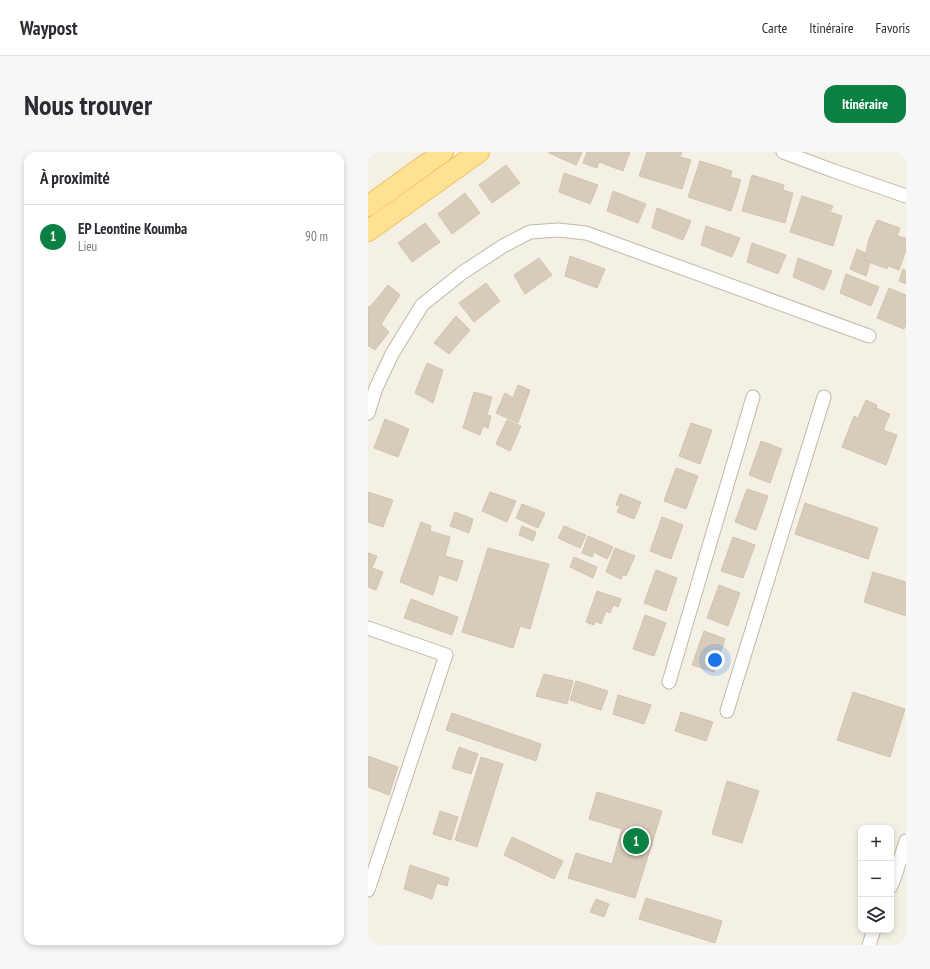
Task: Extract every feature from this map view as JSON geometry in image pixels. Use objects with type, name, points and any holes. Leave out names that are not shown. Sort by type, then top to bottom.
[{"type":"main road","points":[[368,206],[443,152]]},
{"type":"main road","points":[[368,232],[479,152]]},
{"type":"street","points":[[783,152],[906,196]]},
{"type":"street","points":[[368,413],[376,388],[392,354],[422,305],[462,273],[503,246],[530,232],[558,230],[586,233],[869,336]]},
{"type":"street","points":[[669,682],[753,396]]},
{"type":"street","points":[[727,712],[824,397]]},
{"type":"street","points":[[368,628],[446,655],[368,890]]},
{"type":"street","points":[[894,878],[906,842]]},
{"type":"street","points":[[869,945],[873,933]]},
{"type":"building","points":[[549,152],[582,152],[576,165]]},
{"type":"building","points":[[587,152],[630,152],[623,171],[599,162],[597,168],[583,163]]},
{"type":"building","points":[[647,152],[682,152],[680,157],[691,160],[682,189],[639,176]]},
{"type":"building","points":[[700,161],[732,171],[730,177],[741,180],[731,211],[688,197]]},
{"type":"building","points":[[506,165],[520,183],[492,203],[479,185]]},
{"type":"building","points":[[564,173],[598,185],[590,204],[559,192]]},
{"type":"building","points":[[752,175],[784,185],[783,190],[793,193],[785,223],[742,211]]},
{"type":"building","points":[[613,191],[646,204],[638,223],[607,211]]},
{"type":"building","points":[[465,193],[480,213],[452,234],[438,214]]},
{"type":"building","points":[[802,196],[833,206],[830,212],[842,216],[833,246],[790,232]]},
{"type":"building","points":[[657,208],[691,221],[683,240],[652,228]]},
{"type":"building","points":[[877,220],[900,228],[897,236],[906,238],[906,250],[899,270],[888,266],[887,269],[864,260],[869,239]]},
{"type":"building","points":[[425,223],[440,242],[412,262],[398,243]]},
{"type":"building","points":[[706,226],[740,238],[732,257],[701,245]]},
{"type":"building","points":[[752,243],[786,255],[778,274],[747,262]]},
{"type":"building","points":[[857,249],[865,253],[864,260],[870,262],[866,276],[850,269]]},
{"type":"building","points":[[570,256],[605,269],[597,288],[565,276]]},
{"type":"building","points":[[539,258],[552,275],[525,294],[514,275]]},
{"type":"building","points":[[798,258],[832,271],[824,290],[793,277]]},
{"type":"building","points":[[903,269],[906,271],[906,284],[899,281]]},
{"type":"building","points":[[846,274],[879,287],[871,306],[840,293]]},
{"type":"building","points":[[486,283],[500,301],[474,322],[459,303]]},
{"type":"building","points":[[388,285],[400,295],[381,324],[389,332],[375,350],[369,346],[368,347],[368,306],[370,307]]},
{"type":"building","points":[[889,288],[906,295],[906,324],[904,329],[877,318]]},
{"type":"building","points":[[456,316],[470,330],[449,354],[434,343]]},
{"type":"building","points":[[427,363],[443,370],[433,403],[415,393]]},
{"type":"building","points":[[518,385],[530,390],[518,423],[496,413],[505,393],[513,398]]},
{"type":"building","points":[[474,392],[492,397],[487,415],[491,416],[488,428],[483,426],[480,435],[463,428]]},
{"type":"building","points":[[866,400],[877,405],[876,408],[890,414],[883,430],[897,435],[886,465],[842,447],[854,416],[858,418]]},
{"type":"building","points":[[385,419],[409,429],[398,457],[374,448]]},
{"type":"building","points":[[507,420],[521,426],[510,451],[496,444]]},
{"type":"building","points":[[691,423],[712,430],[700,464],[679,456]]},
{"type":"building","points":[[761,441],[782,449],[770,483],[749,475]]},
{"type":"building","points":[[676,468],[698,476],[686,509],[664,501]]},
{"type":"building","points":[[747,489],[768,496],[756,530],[735,522]]},
{"type":"building","points":[[368,492],[393,500],[383,527],[368,522]]},
{"type":"building","points":[[490,492],[516,501],[507,522],[482,511]]},
{"type":"building","points":[[620,494],[641,502],[634,519],[617,512],[620,506],[616,505]]},
{"type":"building","points":[[805,503],[878,528],[868,559],[795,534]]},
{"type":"building","points":[[522,504],[545,513],[538,528],[516,518]]},
{"type":"building","points":[[455,512],[473,519],[469,533],[450,526]]},
{"type":"building","points":[[662,517],[683,525],[671,559],[650,551]]},
{"type":"building","points":[[421,522],[431,526],[430,531],[450,537],[445,556],[463,561],[457,581],[439,575],[433,595],[400,582]]},
{"type":"building","points":[[522,526],[536,532],[533,541],[519,535]]},
{"type":"building","points":[[564,526],[586,535],[580,548],[558,538]]},
{"type":"building","points":[[588,536],[613,547],[607,559],[594,552],[592,557],[582,553]]},
{"type":"building","points":[[733,537],[755,545],[743,578],[721,571]]},
{"type":"building","points":[[488,548],[549,564],[530,629],[520,626],[513,648],[462,632]]},
{"type":"building","points":[[615,548],[635,556],[626,576],[623,574],[621,579],[606,572]]},
{"type":"building","points":[[368,553],[377,556],[372,568],[383,572],[376,590],[368,587]]},
{"type":"building","points":[[574,557],[597,567],[593,578],[570,567]]},
{"type":"building","points":[[656,570],[677,578],[666,611],[644,603]]},
{"type":"building","points":[[873,572],[906,582],[906,616],[864,602]]},
{"type":"building","points":[[719,585],[740,593],[728,626],[707,618]]},
{"type":"building","points":[[597,591],[621,599],[618,607],[613,605],[610,613],[606,611],[601,624],[595,621],[594,625],[586,622]]},
{"type":"building","points":[[411,599],[458,617],[452,635],[404,618]]},
{"type":"building","points":[[645,615],[666,623],[654,656],[633,649]]},
{"type":"building","points":[[704,631],[725,639],[714,672],[692,665]]},
{"type":"building","points":[[544,674],[573,681],[567,704],[536,696]]},
{"type":"building","points":[[576,681],[608,691],[601,710],[570,700]]},
{"type":"building","points":[[853,692],[905,709],[890,757],[837,740]]},
{"type":"building","points":[[618,695],[651,705],[644,724],[613,714]]},
{"type":"building","points":[[681,712],[713,722],[706,741],[675,731]]},
{"type":"building","points":[[452,713],[541,744],[536,761],[446,730]]},
{"type":"building","points":[[459,747],[478,754],[471,774],[452,768]]},
{"type":"building","points":[[368,756],[398,767],[389,795],[368,787]]},
{"type":"building","points":[[481,757],[503,764],[477,847],[455,840]]},
{"type":"building","points":[[727,781],[759,791],[742,843],[712,834]]},
{"type":"building","points":[[597,792],[662,811],[635,898],[568,878],[576,853],[612,864],[622,829],[589,819]]},
{"type":"building","points":[[440,811],[458,817],[451,840],[433,834]]},
{"type":"building","points":[[512,837],[563,861],[554,879],[504,855]]},
{"type":"building","points":[[410,865],[449,878],[447,886],[437,883],[432,899],[404,889]]},
{"type":"building","points":[[646,898],[722,921],[715,943],[639,919]]},
{"type":"building","points":[[596,899],[609,904],[604,917],[590,912]]},
{"type":"place","name":"EP Leontine Koumba","points":[[636,841]]}]
